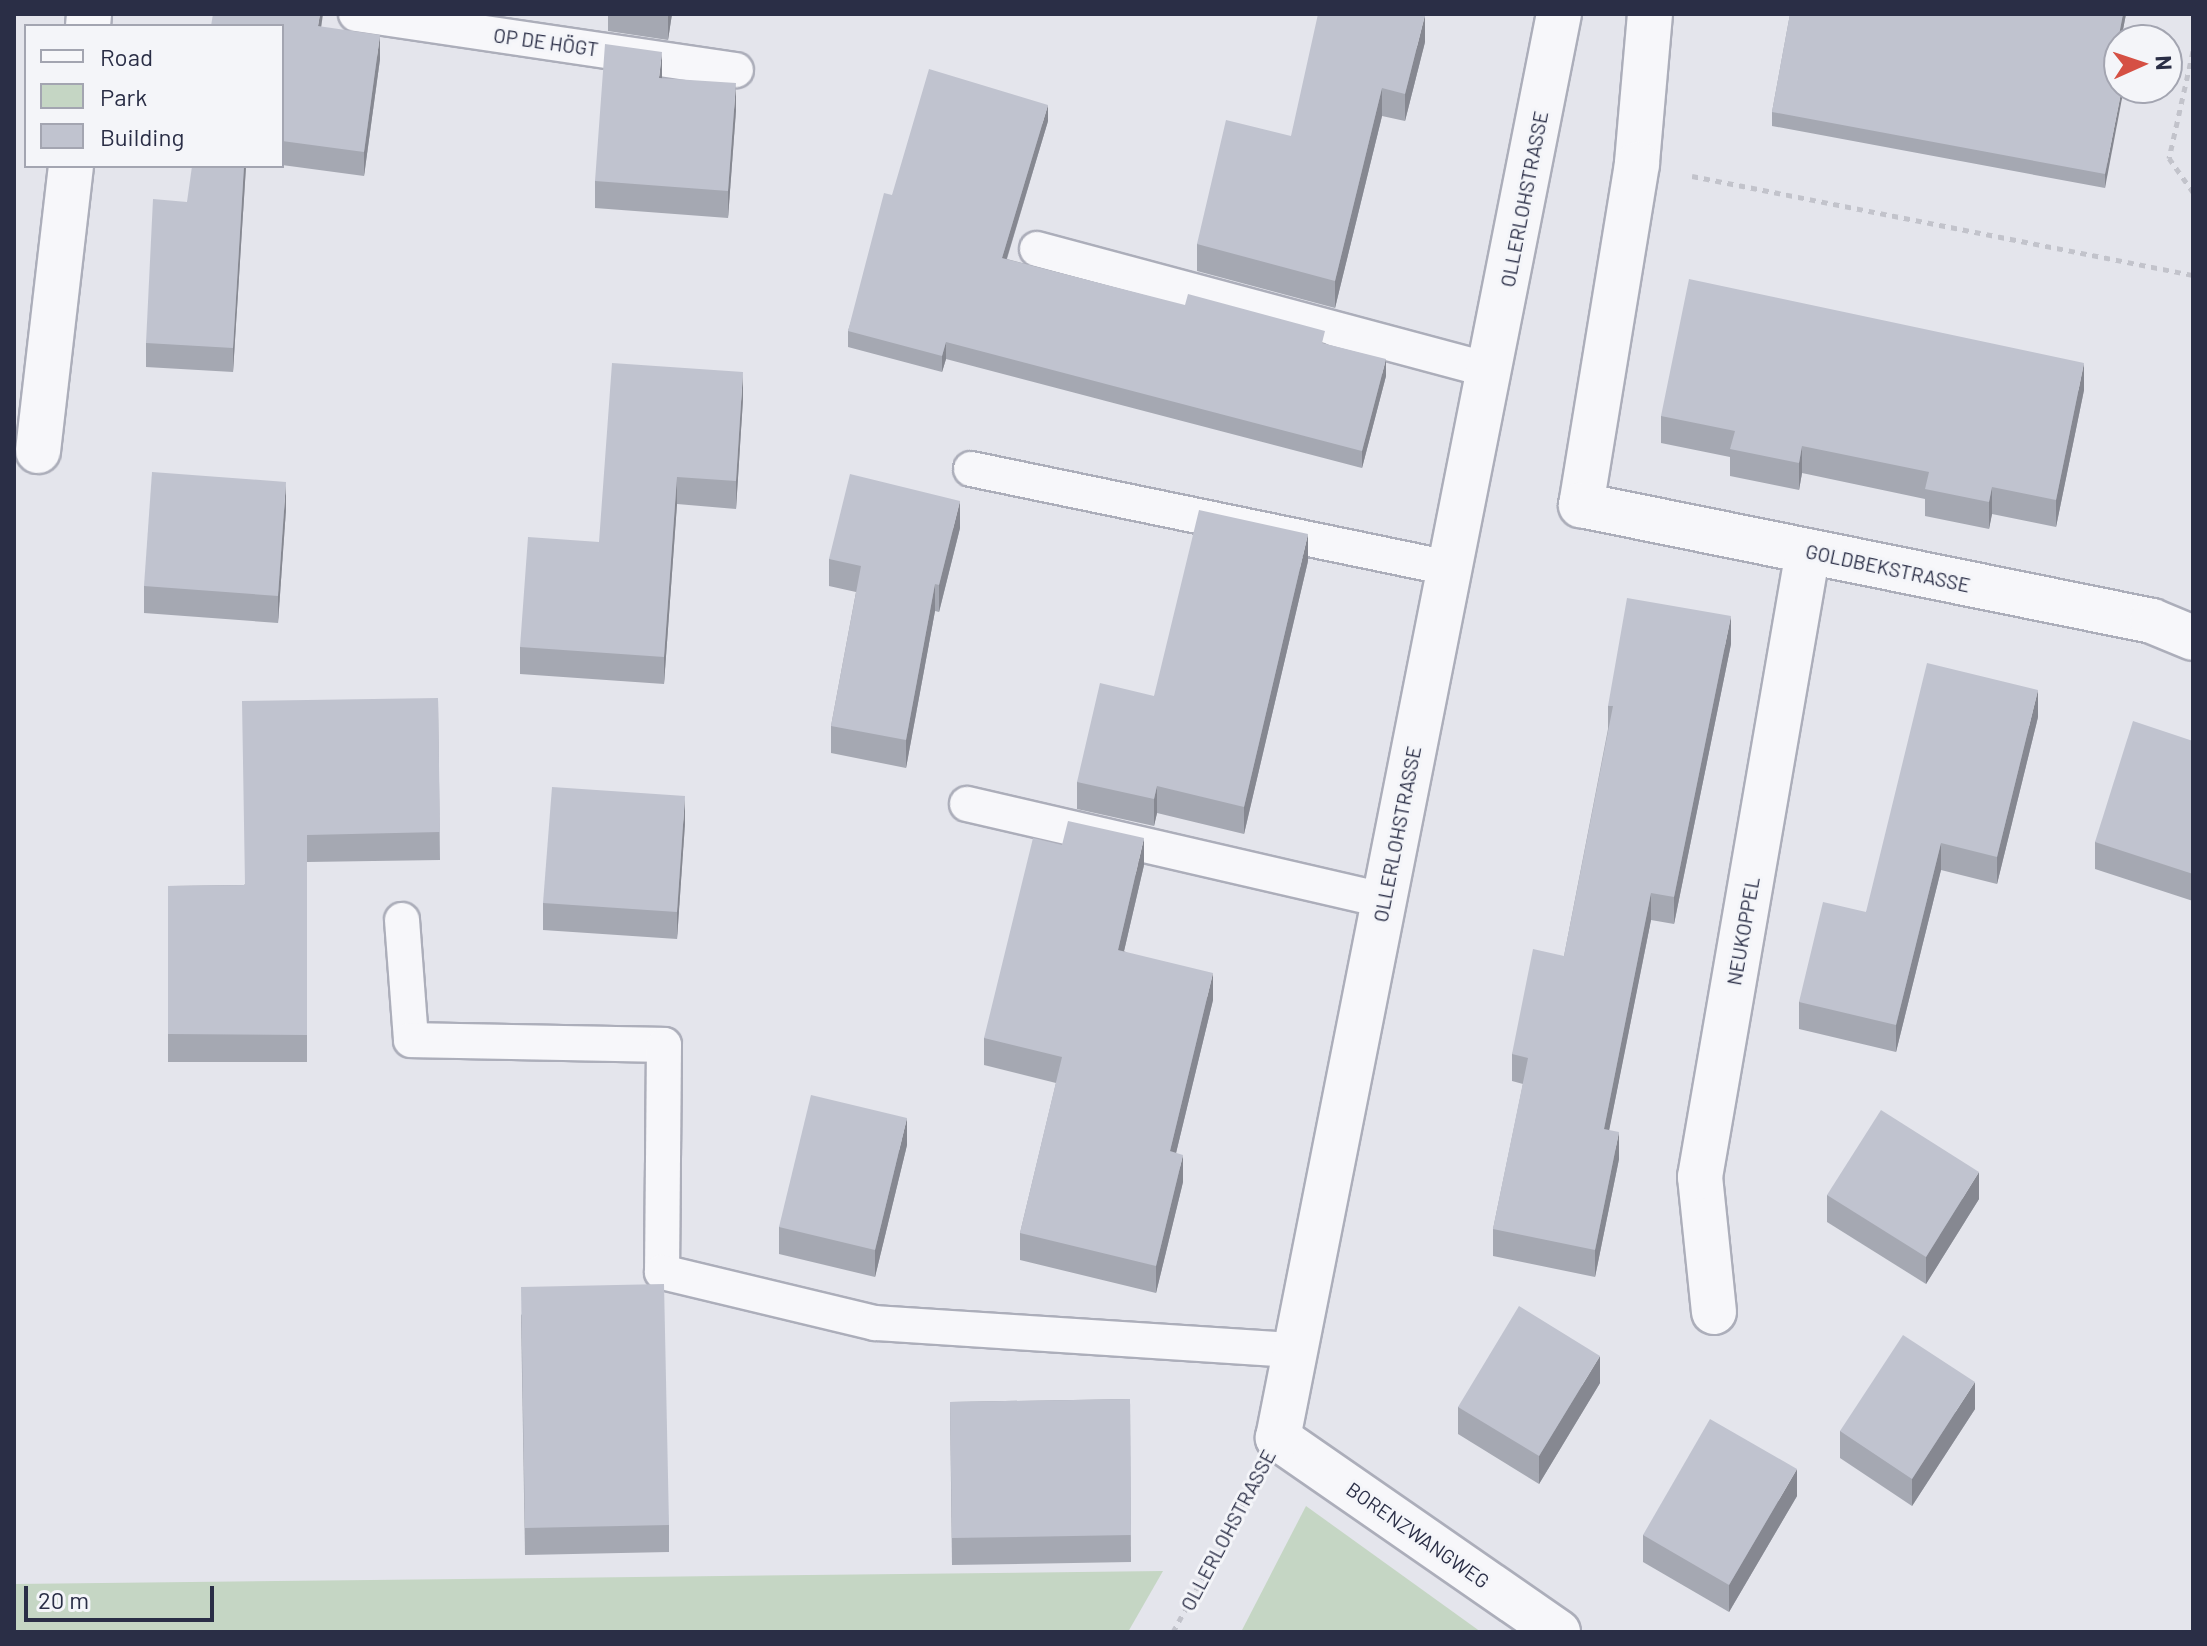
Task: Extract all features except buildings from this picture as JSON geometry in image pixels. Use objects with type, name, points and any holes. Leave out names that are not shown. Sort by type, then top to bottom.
[{"type":"street","name":"OLLERLOHSTRASSE","points":[[1278,1438],[1559,14]]},
{"type":"street","points":[[1637,164],[1650,14]]},
{"type":"street","name":"GOLDBEKSTRASSE","points":[[1637,164],[1581,505],[2152,621],[2193,638]]},
{"type":"street","points":[[38,451],[71,168]]},
{"type":"street","name":"NEUKOPPEL","points":[[1714,1312],[1700,1177],[1808,551]]},
{"type":"street","name":"BORENZWANGWEG","points":[[1278,1438],[1558,1632]]},
{"type":"lane","name":"OP DE HÖGT","points":[[356,14],[736,70]]},
{"type":"lane","points":[[1037,249],[1489,370]]},
{"type":"lane","points":[[971,469],[1450,568]]},
{"type":"lane","points":[[967,804],[1384,900]]},
{"type":"lane","points":[[402,920],[411,1040],[664,1045],[662,1272],[875,1323],[1294,1350]]},
{"type":"path","points":[[2193,51],[2169,158],[2193,192]]},
{"type":"path","points":[[1637,164],[2193,275]]},
{"type":"path","name":"OLLERLOHSTRASSE","points":[[1173,1632],[1278,1438]]},
{"type":"green space","points":[[1306,1506],[1481,1632],[1241,1632]]},
{"type":"green space","points":[[1163,1571],[1128,1632],[14,1632],[14,1584]]}]
